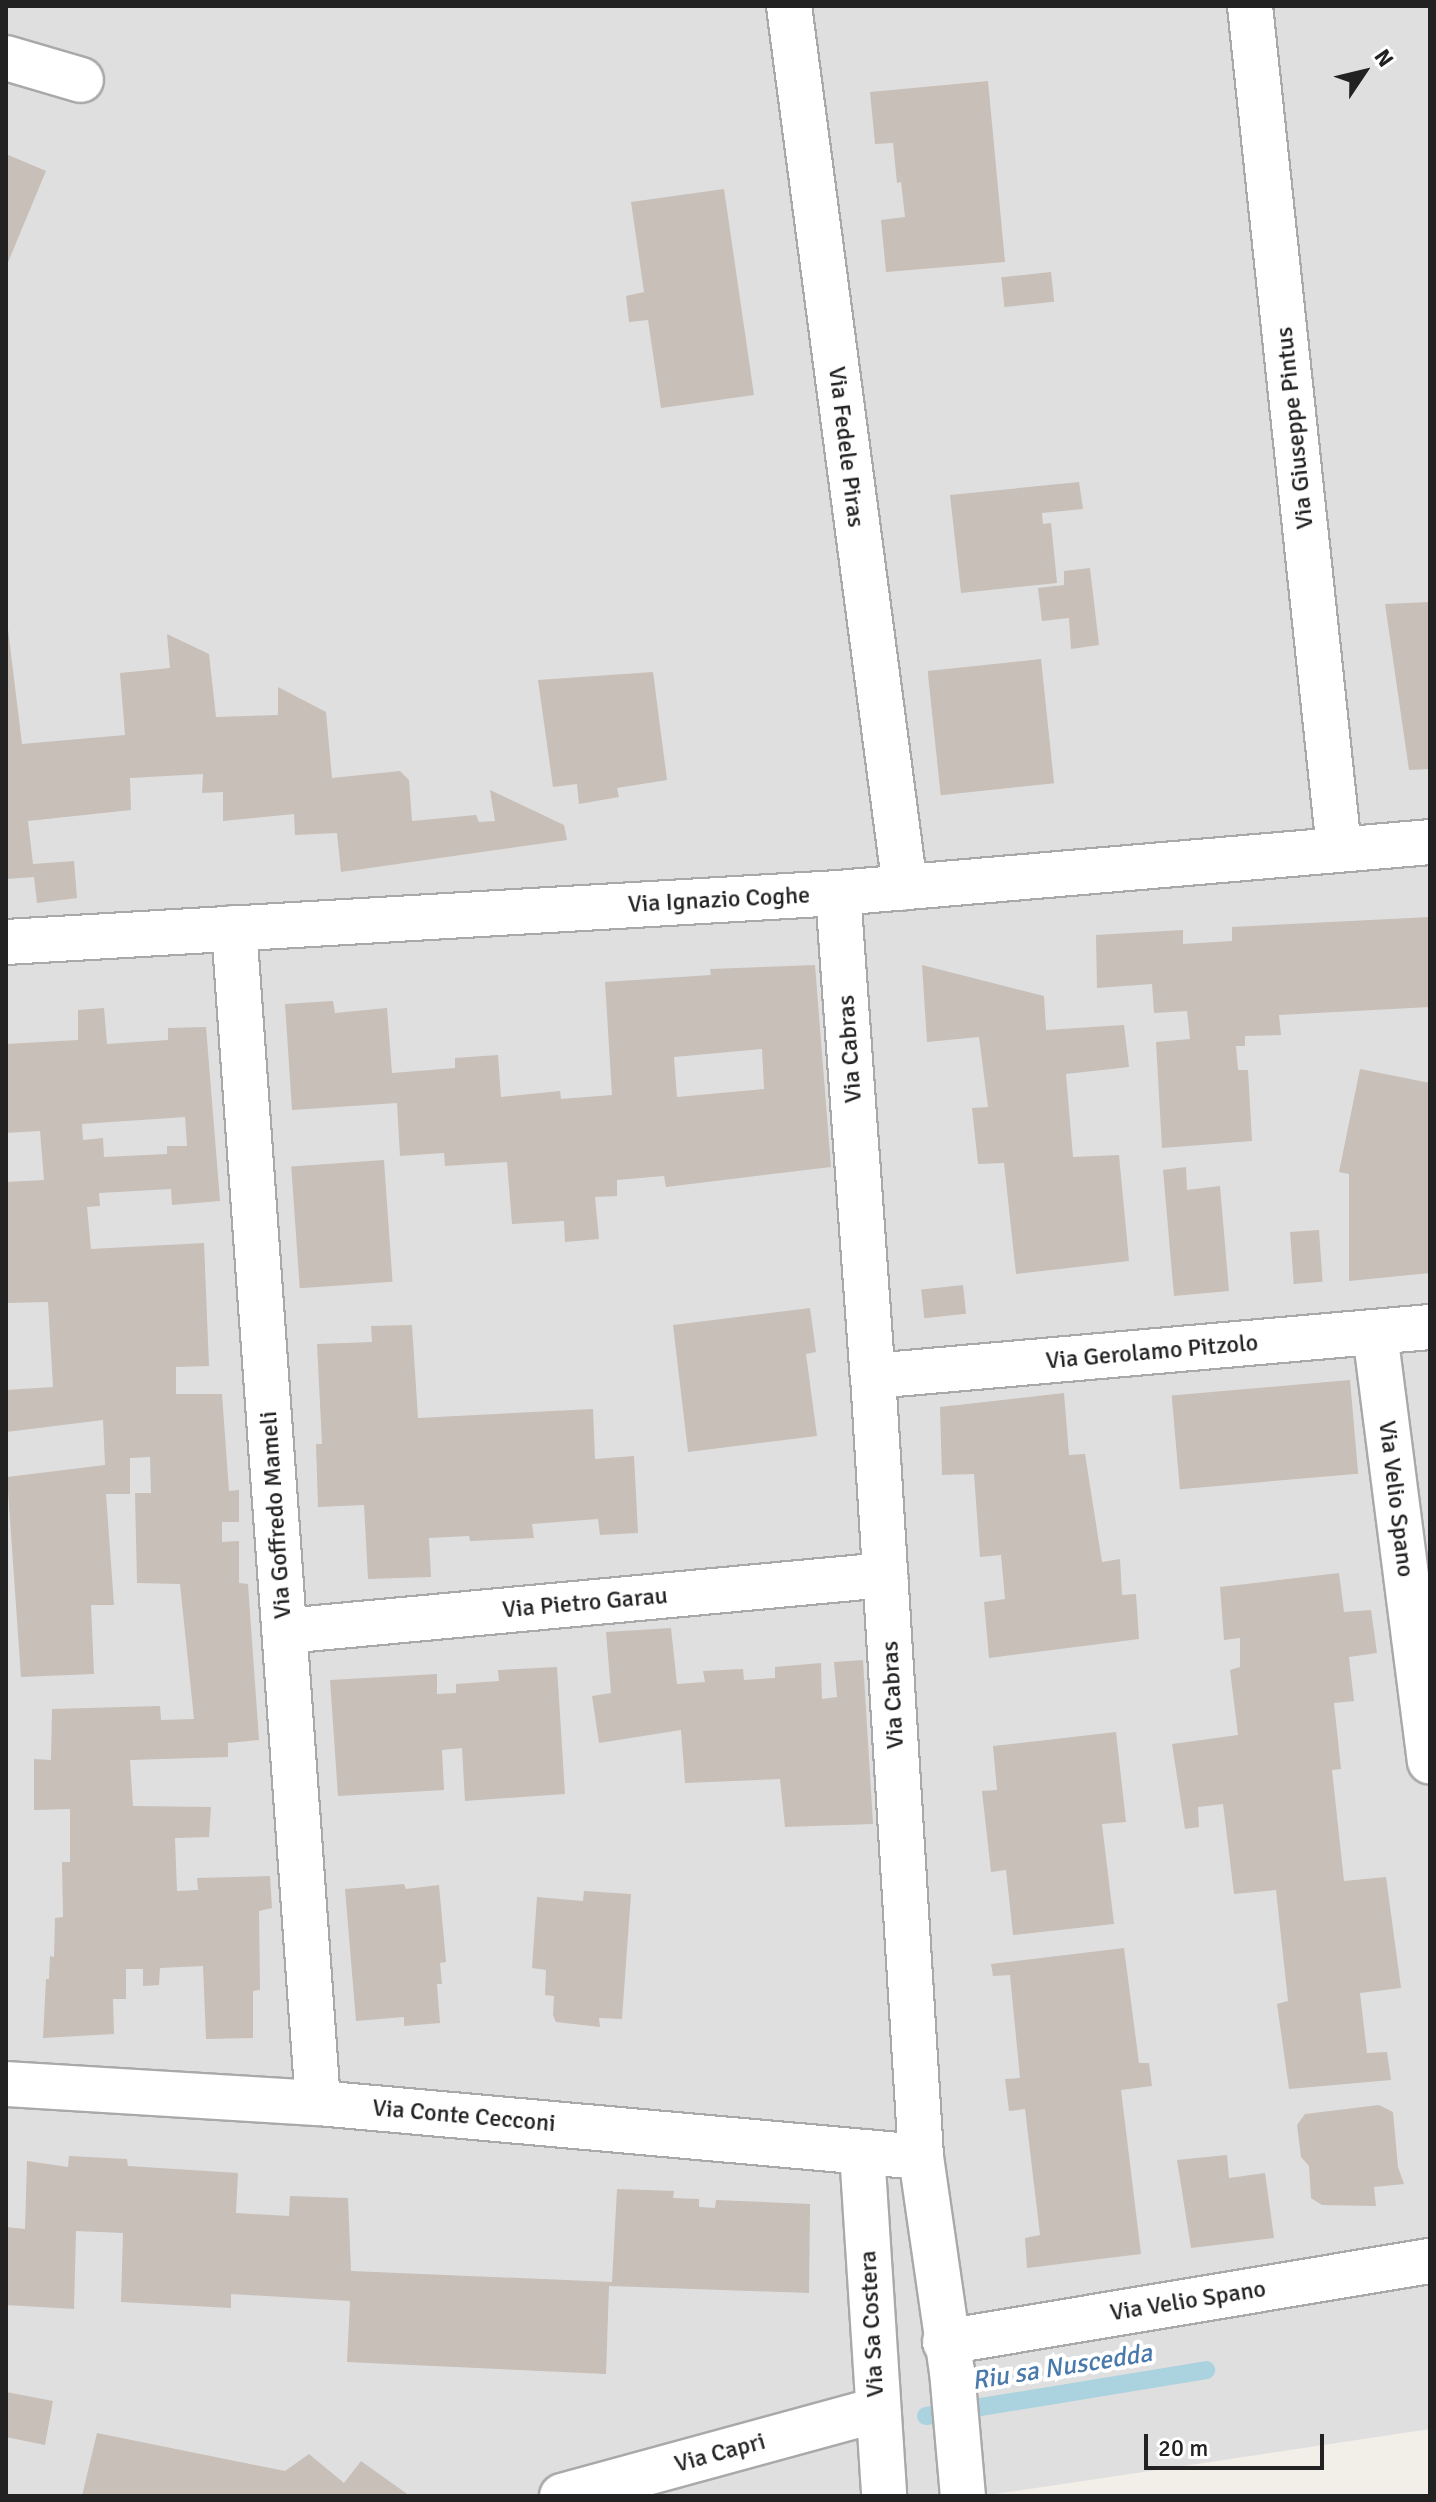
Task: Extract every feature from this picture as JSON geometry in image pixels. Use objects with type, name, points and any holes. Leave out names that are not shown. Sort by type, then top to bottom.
[{"type":"street","name":"Via Fedele Piras","points":[[789,6],[905,887]]},
{"type":"street","name":"Via Giuseppe Pintus","points":[[1250,6],[1339,849]]},
{"type":"street","points":[[6,58],[81,80]]},
{"type":"street","name":"Via Ignazio Coghe","points":[[6,942],[838,893],[1430,842]]},
{"type":"street","name":"Via Cabras","points":[[838,893],[873,1376],[921,2157],[962,2475]]},
{"type":"street","name":"Via Goffredo Mameli","points":[[234,928],[318,2103]]},
{"type":"street","name":"Via Gerolamo Pitzolo","points":[[873,1376],[1430,1327]]},
{"type":"street","name":"Via Velio Spano","points":[[1375,1333],[1430,1761]]},
{"type":"street","name":"Via Pietro Garau","points":[[285,1631],[885,1575]]},
{"type":"street","name":"Via Conte Cecconi","points":[[6,2084],[318,2103],[921,2157]]},
{"type":"street","name":"Via Sa Costera","points":[[862,2152],[884,2496]]},
{"type":"street","name":"Via Velio Spano","points":[[949,2356],[1430,2261]]},
{"type":"street","name":"Via Capri","points":[[562,2496],[877,2410]]},
{"type":"shaded area","points":[[6,6],[1430,6],[1430,2429],[982,2496],[6,2496]]},
{"type":"building","points":[[988,81],[1005,262],[886,272],[881,220],[905,217],[901,182],[897,183],[893,143],[875,144],[870,92]]},
{"type":"building","points":[[6,154],[46,171],[6,267]]},
{"type":"building","points":[[724,189],[754,395],[661,408],[648,320],[629,322],[626,296],[644,292],[631,202]]},
{"type":"building","points":[[1051,272],[1054,302],[1004,307],[1001,277]]},
{"type":"building","points":[[1079,482],[1083,509],[1042,513],[1043,524],[1051,523],[1057,583],[961,593],[950,495]]},
{"type":"building","points":[[1090,568],[1099,645],[1071,649],[1069,618],[1042,621],[1038,588],[1064,585],[1064,571]]},
{"type":"building","points":[[1430,602],[1430,769],[1409,770],[1385,604]]},
{"type":"building","points":[[6,613],[22,744],[125,735],[120,673],[170,668],[167,634],[209,654],[216,717],[278,715],[278,687],[326,712],[332,778],[400,771],[409,780],[412,821],[476,815],[479,822],[495,821],[490,790],[564,825],[567,840],[341,872],[337,833],[295,835],[294,814],[223,821],[223,792],[202,793],[203,774],[130,778],[131,810],[28,821],[33,864],[74,861],[77,898],[37,903],[34,877],[6,879]]},
{"type":"building","points":[[1041,659],[1054,783],[941,795],[928,671]]},
{"type":"building","points":[[653,672],[667,780],[617,788],[619,797],[579,804],[577,784],[553,787],[538,680]]},
{"type":"building","points":[[1430,917],[1430,1007],[1279,1015],[1281,1035],[1245,1036],[1245,1046],[1236,1046],[1238,1070],[1248,1070],[1252,1141],[1162,1148],[1156,1042],[1190,1039],[1187,1011],[1154,1013],[1152,984],[1097,988],[1096,935],[1183,930],[1183,944],[1232,941],[1232,927]]},
{"type":"building","points":[[815,965],[831,1167],[666,1187],[664,1176],[617,1180],[617,1196],[595,1197],[599,1239],[565,1242],[564,1221],[512,1224],[507,1162],[445,1166],[444,1153],[400,1156],[397,1103],[292,1110],[285,1004],[333,1001],[335,1013],[387,1008],[392,1073],[455,1068],[455,1058],[498,1055],[501,1097],[560,1091],[561,1099],[612,1095],[605,982],[711,975],[710,969]],"holes":[[[762,1049],[764,1089],[677,1097],[674,1057]]]},
{"type":"building","points":[[922,965],[1044,996],[1046,1030],[1124,1025],[1129,1067],[1066,1074],[1073,1157],[1119,1155],[1129,1261],[1016,1274],[1004,1163],[978,1164],[972,1108],[988,1107],[979,1037],[927,1042]]},
{"type":"building","points":[[104,1008],[107,1044],[168,1040],[168,1028],[206,1027],[220,1201],[172,1205],[171,1189],[99,1193],[100,1206],[87,1207],[91,1249],[204,1243],[209,1366],[176,1367],[176,1394],[222,1394],[229,1491],[239,1490],[239,1522],[222,1522],[222,1542],[239,1541],[239,1583],[248,1584],[259,1740],[228,1743],[228,1757],[130,1760],[133,1806],[211,1807],[209,1837],[175,1838],[177,1891],[198,1890],[197,1878],[270,1876],[272,1908],[259,1911],[260,1990],[253,1991],[253,2038],[206,2039],[203,1966],[160,1968],[159,1985],[143,1986],[143,1969],[126,1969],[126,1999],[113,1999],[114,2034],[43,2038],[46,1979],[49,1979],[50,1956],[54,1957],[55,1918],[63,1917],[62,1862],[70,1862],[70,1809],[34,1810],[34,1759],[51,1760],[52,1709],[160,1706],[161,1720],[194,1719],[180,1584],[137,1583],[135,1493],[151,1493],[150,1457],[130,1458],[130,1494],[106,1494],[114,1605],[91,1605],[94,1674],[21,1677],[7,1477],[105,1465],[103,1420],[6,1432],[6,1390],[53,1387],[48,1302],[6,1303],[6,1182],[44,1180],[40,1131],[6,1133],[6,1044],[78,1040],[78,1010]],"holes":[[[185,1117],[187,1146],[167,1146],[167,1154],[104,1157],[103,1138],[83,1140],[82,1124]]]},
{"type":"building","points":[[1360,1069],[1430,1083],[1430,1273],[1349,1281],[1349,1174],[1339,1172]]},
{"type":"building","points":[[384,1160],[393,1282],[300,1288],[291,1166]]},
{"type":"building","points":[[1186,1167],[1187,1190],[1220,1186],[1229,1291],[1174,1296],[1163,1170]]},
{"type":"building","points":[[1319,1230],[1323,1282],[1294,1284],[1290,1232]]},
{"type":"building","points":[[963,1285],[966,1314],[924,1318],[921,1289]]},
{"type":"building","points":[[810,1308],[816,1352],[806,1354],[817,1436],[688,1452],[673,1325]]},
{"type":"building","points":[[412,1325],[418,1418],[593,1409],[595,1459],[634,1456],[638,1533],[600,1535],[598,1519],[532,1524],[534,1538],[470,1541],[469,1536],[429,1538],[431,1577],[368,1579],[364,1505],[318,1507],[316,1444],[322,1444],[317,1344],[372,1342],[371,1326]]},
{"type":"building","points":[[1350,1380],[1358,1474],[1180,1489],[1172,1396]]},
{"type":"building","points":[[1064,1393],[1069,1455],[1085,1454],[1102,1562],[1120,1559],[1122,1595],[1136,1594],[1139,1639],[989,1658],[984,1602],[1005,1599],[1001,1555],[980,1557],[974,1474],[942,1475],[940,1407]]},
{"type":"building","points":[[1339,1573],[1344,1612],[1371,1610],[1377,1653],[1349,1657],[1354,1701],[1334,1703],[1341,1769],[1332,1770],[1344,1881],[1386,1877],[1401,1988],[1360,1993],[1367,2053],[1387,2052],[1391,2080],[1289,2089],[1277,2004],[1288,2001],[1276,1890],[1234,1894],[1223,1804],[1198,1807],[1199,1827],[1185,1829],[1172,1744],[1238,1735],[1230,1670],[1240,1667],[1240,1638],[1224,1640],[1220,1587]]},
{"type":"building","points":[[671,1628],[677,1684],[705,1682],[703,1671],[743,1669],[744,1680],[775,1678],[775,1667],[821,1663],[822,1699],[837,1697],[834,1662],[863,1660],[873,1824],[785,1827],[780,1779],[685,1783],[681,1730],[599,1743],[592,1696],[611,1693],[606,1632]]},
{"type":"building","points":[[557,1667],[565,1794],[465,1801],[462,1748],[442,1750],[444,1790],[338,1796],[330,1680],[437,1674],[437,1694],[456,1693],[456,1684],[499,1681],[498,1670]]},
{"type":"building","points":[[1116,1732],[1126,1822],[1102,1824],[1114,1924],[1013,1935],[1006,1870],[991,1872],[982,1791],[997,1790],[993,1746]]},
{"type":"building","points":[[404,1884],[406,1889],[439,1885],[446,1962],[440,1963],[442,1984],[437,1984],[440,2023],[404,2026],[404,2017],[356,2021],[345,1889]]},
{"type":"building","points":[[584,1891],[631,1894],[622,2019],[599,2018],[600,2027],[556,2022],[553,2015],[554,1996],[545,1995],[546,1970],[532,1968],[537,1897],[583,1901]]},
{"type":"building","points":[[1124,1948],[1139,2063],[1149,2063],[1152,2086],[1121,2090],[1141,2254],[1027,2268],[1025,2238],[1040,2235],[1025,2109],[1009,2111],[1005,2079],[1020,2078],[1010,1975],[993,1976],[991,1964]]},
{"type":"building","points":[[1379,2105],[1393,2112],[1398,2167],[1404,2184],[1374,2187],[1376,2206],[1322,2205],[1311,2198],[1309,2166],[1301,2157],[1297,2125],[1305,2114]]},
{"type":"building","points":[[1227,2155],[1229,2178],[1265,2173],[1274,2238],[1191,2248],[1177,2160]]},
{"type":"building","points":[[69,2156],[127,2159],[128,2166],[238,2173],[236,2213],[289,2216],[290,2196],[348,2198],[351,2271],[612,2282],[617,2189],[674,2191],[673,2198],[699,2199],[699,2207],[715,2208],[716,2200],[810,2204],[809,2293],[609,2286],[606,2374],[347,2362],[350,2301],[231,2294],[231,2308],[121,2302],[123,2233],[76,2231],[74,2309],[6,2305],[6,2227],[25,2229],[27,2161],[68,2167]]},
{"type":"building","points":[[6,2392],[53,2401],[45,2445],[6,2437]]},
{"type":"building","points":[[97,2433],[285,2471],[309,2454],[344,2483],[361,2461],[410,2496],[82,2496]]},
{"type":"waterway","name":"Riu sa Nuscedda","points":[[926,2416],[1206,2370]]}]
